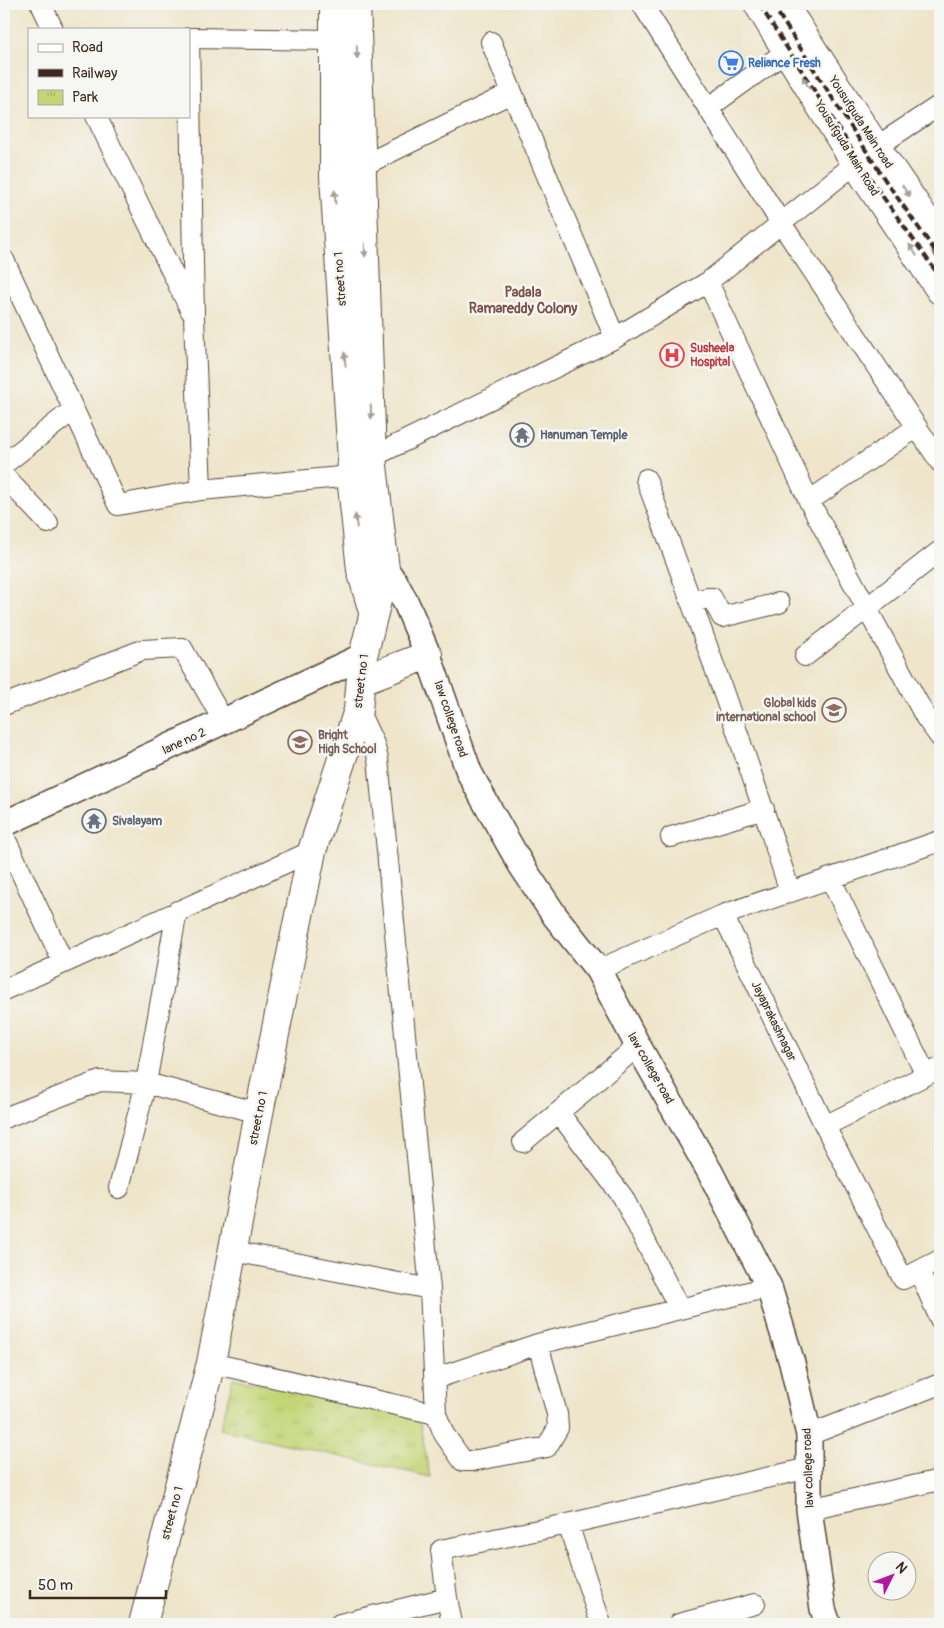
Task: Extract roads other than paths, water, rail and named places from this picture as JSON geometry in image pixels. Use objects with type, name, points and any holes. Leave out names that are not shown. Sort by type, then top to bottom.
[{"type":"main road","name":"street no 1","points":[[144,1624],[211,1363],[312,851],[358,710],[362,668],[373,612],[373,570],[358,464],[334,176],[334,4]]},
{"type":"main road","name":"street no 1","points":[[356,4],[362,166],[358,464]]},
{"type":"main road","name":"Yousufguda Main Road","points":[[758,4],[856,164],[940,290]]},
{"type":"main road","name":"Yousufguda Main road","points":[[783,4],[876,147],[940,240]]},
{"type":"main road","points":[[362,668],[428,655]]},
{"type":"street","points":[[41,4],[53,28]]},
{"type":"street","points":[[642,4],[781,223],[940,462]]},
{"type":"street","points":[[190,38],[333,40]]},
{"type":"street","points":[[490,42],[614,338]]},
{"type":"street","points":[[708,108],[787,51]]},
{"type":"street","points":[[362,166],[512,93]]},
{"type":"street","points":[[190,94],[194,317],[201,490]]},
{"type":"street","points":[[4,260],[118,505],[358,464],[614,338],[708,282],[876,147],[940,105]]},
{"type":"street","points":[[97,118],[194,317]]},
{"type":"street","points":[[708,282],[810,501],[926,718],[940,737]]},
{"type":"street","points":[[4,464],[74,410]]},
{"type":"street","points":[[810,501],[917,427]]},
{"type":"street","points":[[4,476],[48,523]]},
{"type":"street","points":[[646,479],[692,602],[764,809],[790,892]]},
{"type":"street","points":[[805,656],[940,551]]},
{"type":"street","name":"law college road","points":[[373,570],[396,582],[428,655],[469,772],[526,872],[555,916],[598,970],[638,1046],[710,1172],[769,1287],[792,1363],[809,1435],[809,1509],[824,1609],[828,1624]]},
{"type":"street","points":[[692,602],[712,598],[722,617],[779,603]]},
{"type":"street","points":[[4,705],[142,650],[182,648],[224,722]]},
{"type":"street","name":"lane no 2","points":[[4,824],[224,722],[362,668]]},
{"type":"street","points":[[358,710],[374,744],[378,759],[430,1289],[436,1414],[444,1434],[463,1461],[547,1447],[558,1428],[557,1414],[538,1344]]},
{"type":"street","points":[[671,837],[764,809]]},
{"type":"street","points":[[4,836],[64,962]]},
{"type":"street","points":[[598,970],[723,915],[940,841]]},
{"type":"street","points":[[4,990],[312,851]]},
{"type":"street","points":[[825,1126],[933,1072],[830,878]]},
{"type":"street","points":[[119,1188],[146,1083],[177,911]]},
{"type":"street","name":"Jayaprakashnagar","points":[[723,915],[825,1126],[911,1275],[940,1319]]},
{"type":"street","points":[[524,1142],[638,1046]]},
{"type":"street","points":[[4,1118],[100,1081],[146,1083],[259,1112]]},
{"type":"street","points":[[559,1113],[623,1197],[679,1308]]},
{"type":"street","points":[[233,1251],[430,1289]]},
{"type":"street","points":[[911,1275],[940,1260]]},
{"type":"street","points":[[434,1378],[538,1344],[769,1287]]},
{"type":"street","points":[[211,1363],[436,1414]]},
{"type":"street","points":[[809,1435],[940,1384]]},
{"type":"street","points":[[452,1624],[441,1550],[568,1524],[808,1468]]},
{"type":"street","points":[[809,1509],[940,1480]]},
{"type":"street","points":[[568,1524],[601,1624]]},
{"type":"street","points":[[340,1624],[447,1598]]},
{"type":"street","points":[[679,1624],[755,1604]]},
{"type":"railway","points":[[759,4],[876,187],[940,277]]},
{"type":"railway","points":[[772,4],[885,180],[940,258]]},
{"type":"place","name":"Reliance Fresh","points":[[731,63]]},
{"type":"place","name":"Susheela Hospital","points":[[672,355]]},
{"type":"place","name":"Hanuman Temple","points":[[522,435]]},
{"type":"place","name":"Global kids international school","points":[[834,710]]},
{"type":"place","name":"Bright High School","points":[[300,742]]},
{"type":"place","name":"Sivalayam","points":[[94,821]]},
{"type":"district","name":"Padala Ramareddy Colony","points":[[523,300]]}]
